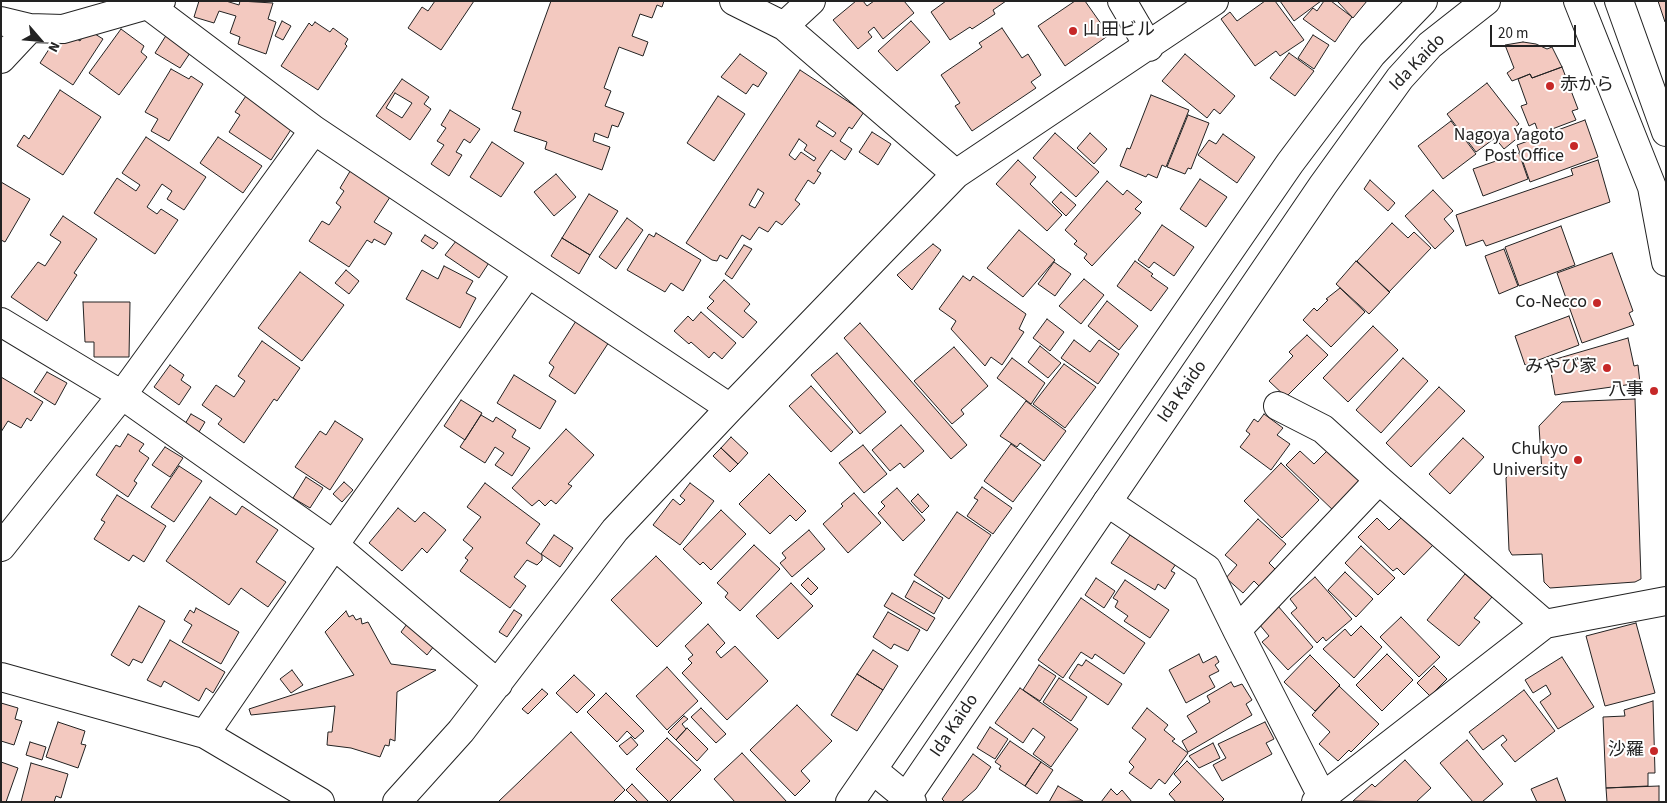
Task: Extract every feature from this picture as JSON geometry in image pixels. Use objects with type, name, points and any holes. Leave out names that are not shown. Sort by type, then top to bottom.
[{"type":"main road","points":[[734,1],[784,26],[956,174]]},
{"type":"main road","points":[[784,26],[811,1]]},
{"type":"main road","points":[[1122,1],[1149,47]]},
{"type":"main road","points":[[397,802],[461,731],[615,530],[956,174],[1149,47],[1214,1]]},
{"type":"main road","points":[[850,802],[1290,163],[1372,54],[1423,1]]},
{"type":"main road","name":"Ida Kaido","points":[[907,800],[1323,185],[1400,78],[1430,45],[1486,1]]},
{"type":"main road","points":[[1578,1],[1652,187],[1666,262]]},
{"type":"main road","points":[[1619,1],[1664,124]]},
{"type":"main road","points":[[1,21],[30,28],[63,28],[155,3],[314,130],[730,408]]},
{"type":"main road","points":[[1,59],[30,28]]},
{"type":"main road","points":[[1,547],[122,395],[314,130]]},
{"type":"main road","points":[[205,734],[334,545],[528,273]]},
{"type":"main road","points":[[1,322],[122,395],[334,545],[498,684]]},
{"type":"main road","points":[[1278,406],[1324,429],[1379,480],[1545,624]]},
{"type":"main road","points":[[1236,630],[1379,480]]},
{"type":"main road","points":[[1107,502],[1207,568],[1321,801],[1545,624],[1666,601]]},
{"type":"main road","points":[[1,676],[205,734],[320,802]]},
{"type":"main road","points":[[873,770],[907,800]]},
{"type":"building","points":[[199,1],[226,1],[239,5],[240,1],[273,3],[268,19],[276,22],[266,54],[238,44],[240,37],[230,33],[236,16],[219,11],[214,23],[194,17]]},
{"type":"building","points":[[435,1],[474,1],[441,50],[408,28],[422,7],[428,11]]},
{"type":"building","points":[[551,1],[664,1],[662,7],[657,5],[652,18],[640,14],[632,36],[648,42],[643,56],[619,47],[604,88],[611,91],[605,106],[624,113],[618,127],[612,125],[608,138],[595,133],[593,141],[610,147],[602,170],[545,149],[547,142],[514,131],[521,112],[512,109]]},
{"type":"building","points":[[856,1],[863,1],[867,6],[874,1],[904,1],[914,13],[883,39],[874,27],[868,32],[872,37],[858,49],[833,20]]},
{"type":"building","points":[[946,1],[1006,1],[993,10],[995,14],[950,40],[931,12]]},
{"type":"building","name":"山田ビル","points":[[1075,1],[1085,1],[1109,35],[1065,66],[1038,26]]},
{"type":"building","points":[[1265,1],[1275,1],[1304,40],[1280,56],[1276,51],[1255,66],[1221,19],[1230,12],[1237,21]]},
{"type":"building","points":[[1280,1],[1321,1],[1294,21]]},
{"type":"building","points":[[1324,1],[1331,1],[1352,17],[1335,42],[1303,19],[1313,8],[1317,11]]},
{"type":"building","points":[[1337,1],[1367,1],[1353,18]]},
{"type":"building","points":[[1658,1],[1666,1],[1666,22],[1665,22]]},
{"type":"building","points":[[282,21],[291,26],[283,40],[275,36]]},
{"type":"building","points":[[911,21],[930,42],[897,71],[878,51]]},
{"type":"building","points":[[315,22],[330,32],[333,28],[348,39],[345,44],[347,46],[318,90],[281,66],[309,23],[312,26]]},
{"type":"building","points":[[1002,28],[1022,58],[1028,54],[1041,75],[1031,82],[1036,88],[972,131],[955,106],[960,103],[941,75],[982,47],[979,43]]},
{"type":"building","points":[[87,29],[103,39],[73,85],[40,63],[53,43],[59,47],[68,33],[80,41]]},
{"type":"building","points":[[121,29],[144,46],[141,52],[147,57],[119,95],[89,73]]},
{"type":"building","points":[[167,34],[192,50],[180,68],[155,53]]},
{"type":"building","points":[[1313,35],[1329,45],[1314,69],[1298,58]]},
{"type":"building","points":[[1523,42],[1536,44],[1547,49],[1552,47],[1562,67],[1532,78],[1530,74],[1512,81],[1507,73],[1514,68],[1505,45]]},
{"type":"building","points":[[1289,53],[1314,71],[1295,96],[1270,78]]},
{"type":"building","points":[[740,54],[767,73],[758,87],[753,84],[746,94],[721,77]]},
{"type":"building","points":[[1185,54],[1235,96],[1220,114],[1214,109],[1207,118],[1162,81]]},
{"type":"building","points":[[1562,67],[1578,109],[1572,111],[1576,120],[1539,134],[1535,123],[1529,126],[1521,106],[1527,104],[1518,79],[1530,74],[1532,78]]},
{"type":"building","points":[[171,69],[189,79],[191,76],[203,84],[169,141],[151,131],[158,119],[145,112]]},
{"type":"building","points":[[800,70],[864,112],[852,129],[849,127],[840,141],[852,149],[845,160],[831,150],[817,171],[821,173],[814,184],[808,180],[795,200],[800,204],[782,225],[776,221],[768,232],[759,227],[750,240],[742,235],[727,259],[720,255],[717,261],[712,260],[686,243]],"holes":[[[819,121],[836,133],[833,137],[816,126]],[[799,139],[807,145],[804,150],[816,158],[814,161],[801,152],[795,160],[789,155]],[[758,189],[764,193],[755,208],[749,205]]]},
{"type":"building","points":[[402,79],[429,97],[424,104],[431,109],[410,140],[376,116]],"holes":[[[395,93],[412,103],[402,118],[386,108]]]},
{"type":"building","points":[[1487,83],[1519,124],[1514,128],[1520,136],[1504,149],[1495,138],[1476,152],[1447,114]]},
{"type":"building","points":[[60,90],[101,117],[63,175],[17,146],[24,135],[29,139]]},
{"type":"building","points":[[248,93],[268,107],[266,111],[292,128],[271,160],[229,132],[240,115],[235,112]]},
{"type":"building","points":[[1151,95],[1189,110],[1166,167],[1162,165],[1157,178],[1148,174],[1146,177],[1120,166],[1127,148],[1130,149]]},
{"type":"building","points":[[718,96],[745,114],[714,161],[687,143]]},
{"type":"building","points":[[450,110],[480,129],[470,143],[464,139],[456,152],[462,155],[449,176],[431,164],[444,145],[437,141],[446,128],[441,125]]},
{"type":"building","points":[[1188,115],[1209,123],[1191,169],[1188,168],[1185,174],[1167,167]]},
{"type":"building","points":[[1585,120],[1598,157],[1530,182],[1517,145]]},
{"type":"building","points":[[1451,121],[1476,154],[1443,179],[1418,146]]},
{"type":"building","points":[[872,132],[891,144],[878,165],[859,152]]},
{"type":"building","points":[[1055,133],[1099,172],[1076,197],[1033,158]]},
{"type":"building","points":[[1090,133],[1107,149],[1094,164],[1077,148]]},
{"type":"building","points":[[1223,134],[1255,157],[1237,183],[1198,155],[1209,140],[1216,144]]},
{"type":"building","points":[[146,137],[206,177],[184,210],[167,199],[172,191],[162,184],[147,207],[157,214],[161,209],[178,220],[155,254],[94,213],[117,178],[136,191],[140,185],[122,173]]},
{"type":"building","points":[[218,137],[262,166],[243,193],[200,163]]},
{"type":"building","points":[[492,142],[524,163],[501,197],[470,177]]},
{"type":"building","points":[[1519,153],[1528,179],[1483,196],[1473,169]]},
{"type":"building","points":[[1018,160],[1036,177],[1030,184],[1062,215],[1047,231],[996,184]]},
{"type":"building","points":[[1598,160],[1610,202],[1486,246],[1483,240],[1466,246],[1456,215],[1573,175],[1571,169]]},
{"type":"building","points":[[352,168],[392,194],[374,222],[392,233],[385,245],[374,239],[372,243],[367,240],[349,267],[309,241],[322,221],[329,225],[341,207],[336,203],[344,191],[340,188]]},
{"type":"building","points":[[556,174],[576,197],[554,216],[534,192]]},
{"type":"building","points":[[1200,179],[1227,197],[1206,227],[1180,209]]},
{"type":"building","points":[[1370,180],[1395,203],[1388,211],[1364,189]]},
{"type":"building","points":[[1107,181],[1123,195],[1127,190],[1142,202],[1135,209],[1141,213],[1092,266],[1084,258],[1087,254],[1074,244],[1077,241],[1065,230]]},
{"type":"building","points":[[1,182],[30,199],[5,242],[1,240]]},
{"type":"building","points":[[1433,190],[1453,211],[1444,219],[1454,231],[1435,249],[1405,216]]},
{"type":"building","points":[[1061,192],[1076,205],[1066,216],[1052,202]]},
{"type":"building","points":[[589,194],[618,211],[590,255],[562,238]]},
{"type":"building","points":[[63,216],[97,239],[74,273],[77,275],[47,321],[11,297],[38,262],[45,266],[61,242],[50,235]]},
{"type":"building","points":[[627,218],[643,230],[616,269],[599,257]]},
{"type":"building","points":[[1392,223],[1408,238],[1414,232],[1431,248],[1389,292],[1357,261]]},
{"type":"building","points":[[1162,225],[1194,247],[1174,276],[1154,262],[1149,268],[1138,260]]},
{"type":"building","points":[[1561,226],[1575,265],[1519,286],[1505,247]]},
{"type":"building","points":[[1019,230],[1055,260],[1023,297],[987,268]]},
{"type":"building","points":[[464,231],[496,252],[479,278],[445,255]]},
{"type":"building","points":[[656,233],[701,260],[683,291],[671,283],[665,292],[627,270],[649,234],[654,237]]},
{"type":"building","points":[[425,235],[438,243],[433,249],[421,241]]},
{"type":"building","points":[[562,238],[590,255],[579,274],[551,256]]},
{"type":"building","points":[[933,244],[941,250],[912,290],[897,275]]},
{"type":"building","points":[[744,245],[752,249],[732,279],[725,274]]},
{"type":"building","points":[[1504,249],[1518,286],[1499,294],[1485,256]]},
{"type":"building","points":[[1612,253],[1633,311],[1629,313],[1634,325],[1582,343],[1557,273]]},
{"type":"building","points":[[1135,261],[1168,288],[1151,311],[1117,286]]},
{"type":"building","points":[[1356,261],[1390,292],[1369,314],[1336,284]]},
{"type":"building","points":[[1054,262],[1071,274],[1055,296],[1038,284]]},
{"type":"building","points":[[444,266],[473,281],[466,293],[476,298],[460,328],[406,299],[422,270],[438,279]]},
{"type":"building","points":[[346,270],[359,281],[349,294],[335,283]]},
{"type":"building","points":[[300,272],[344,305],[302,361],[258,328]]},
{"type":"building","points":[[963,276],[970,281],[973,276],[1026,314],[1019,329],[1024,332],[1002,365],[991,357],[985,366],[951,329],[956,321],[939,309]]},
{"type":"building","points":[[1084,279],[1104,295],[1081,324],[1059,306]]},
{"type":"building","points":[[724,280],[750,304],[744,311],[757,322],[743,338],[707,308],[714,301],[709,297]]},
{"type":"building","points":[[1340,288],[1365,312],[1331,347],[1303,320],[1314,308],[1317,311],[1328,300],[1326,299]]},
{"type":"building","points":[[1107,301],[1138,326],[1119,350],[1088,326]]},
{"type":"building","points":[[83,302],[130,302],[129,357],[94,357],[94,342],[85,342]]},
{"type":"building","points":[[701,312],[736,343],[722,359],[714,352],[709,358],[691,342],[689,344],[674,331],[688,316],[693,321]]},
{"type":"building","points":[[1569,316],[1579,345],[1525,365],[1515,336]]},
{"type":"building","points":[[1047,319],[1064,332],[1050,351],[1033,338]]},
{"type":"building","points":[[576,321],[609,342],[575,394],[549,376],[554,367],[549,363]]},
{"type":"building","points":[[860,323],[967,445],[951,459],[844,338]]},
{"type":"building","points":[[1373,326],[1398,350],[1348,402],[1323,378]]},
{"type":"building","points":[[1307,335],[1328,355],[1286,397],[1269,381],[1293,356],[1289,352]]},
{"type":"building","points":[[1628,338],[1634,366],[1638,365],[1640,383],[1555,395],[1549,361]]},
{"type":"building","points":[[1074,340],[1090,352],[1099,340],[1119,354],[1098,384],[1061,358]]},
{"type":"building","points":[[262,341],[300,368],[277,401],[274,399],[244,443],[218,424],[222,419],[202,405],[216,385],[234,397],[245,381],[238,376]]},
{"type":"building","points":[[1040,346],[1061,363],[1048,378],[1028,362]]},
{"type":"building","points":[[954,347],[988,386],[961,410],[964,414],[952,424],[914,381]]},
{"type":"building","points":[[837,353],[886,412],[860,434],[811,375]]},
{"type":"building","points":[[1012,358],[1045,383],[1031,404],[997,378]]},
{"type":"building","points":[[1403,358],[1428,381],[1381,433],[1356,410]]},
{"type":"building","points":[[1064,364],[1096,387],[1065,428],[1033,404]]},
{"type":"building","points":[[170,365],[184,375],[181,380],[191,387],[179,405],[154,387]]},
{"type":"building","points":[[47,372],[67,383],[55,405],[34,392]]},
{"type":"building","points":[[514,375],[556,401],[540,429],[497,403]]},
{"type":"building","points":[[1,377],[43,402],[31,421],[27,418],[21,428],[8,421],[1,432]]},
{"type":"building","points":[[811,386],[853,432],[831,452],[789,406]]},
{"type":"building","points":[[1439,387],[1465,411],[1411,467],[1386,443]]},
{"type":"building","name":"Chukyo University","points":[[1635,399],[1641,579],[1635,582],[1550,588],[1544,582],[1542,554],[1512,555],[1509,550],[1506,478],[1509,474],[1542,472],[1539,426],[1562,402]]},
{"type":"building","points":[[461,400],[482,413],[465,440],[444,426]]},
{"type":"building","points":[[1026,401],[1066,431],[1044,461],[1020,443],[1017,447],[1000,436]]},
{"type":"building","points":[[191,414],[205,422],[199,432],[185,424]]},
{"type":"building","points":[[1264,414],[1283,428],[1277,435],[1290,444],[1271,470],[1240,447],[1250,434],[1246,431],[1254,419],[1258,422]]},
{"type":"building","points":[[481,415],[493,422],[496,417],[516,430],[512,437],[530,448],[512,476],[495,465],[504,453],[495,447],[485,463],[460,447]]},
{"type":"building","points":[[335,421],[363,439],[330,490],[295,467],[320,431],[326,435]]},
{"type":"building","points":[[901,425],[924,451],[904,468],[900,463],[890,471],[872,450]]},
{"type":"building","points":[[566,429],[594,455],[568,484],[572,486],[556,504],[551,500],[545,506],[539,500],[532,506],[512,488]]},
{"type":"building","points":[[128,434],[144,444],[139,451],[149,458],[134,481],[137,483],[128,497],[96,475],[116,445],[120,447]]},
{"type":"building","points":[[731,437],[748,453],[738,464],[721,448]]},
{"type":"building","points":[[1463,438],[1484,457],[1450,494],[1429,474]]},
{"type":"building","points":[[1011,444],[1041,465],[1013,502],[984,481]]},
{"type":"building","points":[[863,445],[887,474],[864,493],[839,463]]},
{"type":"building","points":[[165,447],[183,458],[170,477],[152,465]]},
{"type":"building","points":[[721,448],[738,464],[730,472],[713,456]]},
{"type":"building","points":[[1329,449],[1364,483],[1336,513],[1286,465],[1300,451],[1314,464]]},
{"type":"building","points":[[1281,463],[1319,500],[1282,538],[1244,501]]},
{"type":"building","points":[[179,466],[202,481],[174,522],[151,507]]},
{"type":"building","points":[[769,474],[806,511],[796,521],[790,515],[770,534],[739,504]]},
{"type":"building","points":[[306,477],[323,488],[310,508],[293,498]]},
{"type":"building","points":[[344,482],[353,490],[342,502],[333,494]]},
{"type":"building","points":[[485,483],[540,524],[526,543],[542,555],[542,560],[537,565],[527,560],[514,577],[526,586],[510,608],[460,571],[468,560],[465,558],[473,548],[463,540],[481,517],[467,507]]},
{"type":"building","points":[[690,483],[714,501],[680,545],[653,525],[673,499],[680,505],[685,500],[680,496]]},
{"type":"building","points":[[982,487],[1012,508],[993,534],[967,516],[978,500],[974,498]]},
{"type":"building","points":[[897,488],[925,520],[903,541],[878,513],[885,506],[881,502]]},
{"type":"building","points":[[854,493],[881,523],[848,553],[823,524]]},
{"type":"building","points":[[918,494],[929,506],[922,513],[911,501]]},
{"type":"building","points":[[117,495],[166,526],[144,562],[133,555],[129,561],[94,539],[105,522],[101,520]]},
{"type":"building","points":[[210,497],[236,515],[242,506],[278,530],[256,562],[286,582],[268,607],[241,588],[229,605],[166,561]]},
{"type":"building","points":[[398,508],[415,522],[424,512],[446,530],[427,553],[422,548],[402,571],[369,543]]},
{"type":"building","points":[[721,510],[746,534],[711,570],[703,562],[700,565],[683,549]]},
{"type":"building","points":[[957,512],[991,535],[949,599],[914,575]]},
{"type":"building","points":[[1404,515],[1434,544],[1404,575],[1397,568],[1393,571],[1358,537],[1377,518],[1389,530]]},
{"type":"building","points":[[1258,519],[1286,544],[1269,563],[1278,572],[1262,589],[1254,581],[1243,593],[1226,578],[1237,565],[1225,555]]},
{"type":"building","points":[[809,530],[825,549],[792,577],[780,563],[786,558],[782,553]]},
{"type":"building","points":[[554,535],[573,548],[560,567],[541,554]]},
{"type":"building","points":[[1130,535],[1176,564],[1171,571],[1175,573],[1165,589],[1158,584],[1155,590],[1111,563]]},
{"type":"building","points":[[754,545],[780,569],[740,611],[725,597],[728,593],[717,583]]},
{"type":"building","points":[[1361,546],[1395,578],[1378,595],[1345,563]]},
{"type":"building","points":[[656,556],[702,603],[657,647],[611,600]]},
{"type":"building","points":[[1345,572],[1373,599],[1356,617],[1328,590]]},
{"type":"building","points":[[1465,574],[1492,597],[1474,618],[1480,622],[1459,646],[1427,620]]},
{"type":"building","points":[[1315,577],[1352,619],[1326,641],[1323,637],[1317,643],[1291,613],[1297,608],[1290,599]]},
{"type":"building","points":[[808,578],[818,588],[811,595],[801,585]]},
{"type":"building","points":[[1096,578],[1115,591],[1104,608],[1085,595]]},
{"type":"building","points":[[1125,580],[1169,610],[1150,638],[1124,621],[1128,616],[1115,607],[1118,601],[1113,598]]},
{"type":"building","points":[[914,581],[943,598],[934,614],[905,597]]},
{"type":"building","points":[[791,583],[813,606],[778,639],[756,616]]},
{"type":"building","points":[[892,593],[935,618],[927,631],[884,606]]},
{"type":"building","points":[[1081,598],[1145,643],[1124,674],[1095,654],[1092,659],[1081,652],[1063,678],[1038,660]]},
{"type":"building","points":[[139,606],[165,621],[142,663],[133,659],[129,666],[111,655]]},
{"type":"building","points":[[1278,606],[1313,647],[1288,670],[1262,642],[1269,636],[1259,624]]},
{"type":"building","points":[[196,608],[239,632],[221,664],[182,642],[192,625],[184,620],[190,610],[194,613]]},
{"type":"building","points":[[514,610],[522,615],[507,637],[499,632]]},
{"type":"building","points":[[346,611],[349,617],[353,615],[356,620],[361,618],[362,624],[368,622],[391,664],[436,670],[397,692],[395,741],[390,739],[389,746],[385,745],[380,757],[351,748],[327,745],[328,732],[332,732],[335,706],[251,715],[249,709],[354,675],[325,632]]},
{"type":"building","points":[[888,612],[920,630],[908,651],[894,644],[891,649],[873,637]]},
{"type":"building","points":[[1401,617],[1440,657],[1419,677],[1380,637]]},
{"type":"building","points":[[1636,623],[1655,693],[1605,706],[1586,636]]},
{"type":"building","points":[[407,624],[434,646],[427,655],[401,632]]},
{"type":"building","points":[[708,624],[725,643],[716,652],[721,658],[735,646],[768,681],[727,720],[682,673],[692,663],[688,659],[693,655],[685,646]]},
{"type":"building","points":[[1361,626],[1382,647],[1354,678],[1323,649],[1345,629],[1351,636]]},
{"type":"building","points":[[170,640],[225,672],[213,693],[206,688],[199,701],[164,681],[161,687],[147,680]]},
{"type":"building","points":[[873,650],[898,666],[883,690],[857,674]]},
{"type":"building","points":[[1199,654],[1203,663],[1216,656],[1219,662],[1215,665],[1219,671],[1209,676],[1215,687],[1186,703],[1169,670]]},
{"type":"building","points":[[1387,654],[1413,680],[1382,711],[1356,685]]},
{"type":"building","points":[[1310,655],[1340,685],[1315,711],[1284,682]]},
{"type":"building","points":[[1562,657],[1594,707],[1558,729],[1540,702],[1551,694],[1546,685],[1533,693],[1525,680]]},
{"type":"building","points":[[1086,660],[1122,684],[1108,705],[1069,678],[1078,664],[1082,666]]},
{"type":"building","points":[[1039,665],[1056,676],[1040,701],[1023,690]]},
{"type":"building","points":[[1434,666],[1447,679],[1430,696],[1417,683]]},
{"type":"building","points":[[667,667],[698,701],[667,730],[636,696]]},
{"type":"building","points":[[292,670],[303,685],[291,693],[280,679]]},
{"type":"building","points":[[857,674],[883,690],[857,731],[831,715]]},
{"type":"building","points":[[574,675],[595,695],[577,713],[556,693]]},
{"type":"building","points":[[1059,678],[1087,697],[1071,721],[1043,702]]},
{"type":"building","points":[[1231,682],[1234,687],[1242,684],[1252,700],[1246,704],[1252,715],[1188,752],[1182,741],[1197,732],[1187,716],[1210,702],[1207,696]]},
{"type":"building","points":[[1339,686],[1379,724],[1351,752],[1349,750],[1338,761],[1319,744],[1330,732],[1312,715]]},
{"type":"building","points":[[1020,688],[1078,729],[1051,767],[1033,754],[1045,737],[1033,728],[1023,743],[995,723]]},
{"type":"building","points":[[542,689],[548,694],[528,714],[522,709]]},
{"type":"building","points":[[1524,690],[1555,731],[1515,762],[1501,745],[1507,740],[1503,735],[1483,750],[1469,732]]},
{"type":"building","points":[[606,693],[644,731],[635,739],[627,731],[617,742],[587,712]]},
{"type":"building","points":[[1653,701],[1655,773],[1648,773],[1648,786],[1606,788],[1603,717],[1625,716],[1624,710]]},
{"type":"building","points":[[1,703],[18,708],[15,719],[22,721],[14,745],[1,741]]},
{"type":"building","points":[[797,705],[832,741],[801,771],[810,781],[795,796],[750,750]]},
{"type":"building","points":[[701,708],[726,734],[716,743],[691,717]]},
{"type":"building","points":[[1147,708],[1168,725],[1164,730],[1175,739],[1172,741],[1188,753],[1165,784],[1159,779],[1151,789],[1129,773],[1134,767],[1129,762],[1146,739],[1132,728]]},
{"type":"building","points":[[684,716],[688,719],[682,724],[686,729],[676,740],[668,732]]},
{"type":"building","points":[[58,722],[85,731],[81,744],[86,745],[78,768],[46,757]]},
{"type":"building","points":[[1265,722],[1274,739],[1266,743],[1272,754],[1222,781],[1213,765],[1226,758],[1218,744]]},
{"type":"building","points":[[990,727],[1008,739],[995,759],[977,748]]},
{"type":"building","points":[[687,728],[708,749],[697,761],[676,740]]},
{"type":"building","points":[[571,732],[625,790],[613,802],[498,802]]},
{"type":"building","points":[[631,737],[638,745],[627,755],[619,746]]},
{"type":"building","points":[[667,738],[701,770],[669,802],[636,769]]},
{"type":"building","points":[[1467,740],[1503,784],[1482,802],[1473,802],[1440,763]]},
{"type":"building","points":[[1010,741],[1041,762],[1025,786],[999,769],[1001,766],[995,762]]},
{"type":"building","points":[[30,742],[46,747],[42,760],[26,755]]},
{"type":"building","points":[[1213,743],[1220,758],[1199,768],[1189,756]]},
{"type":"building","points":[[742,753],[787,802],[735,802],[714,779]]},
{"type":"building","points":[[973,754],[991,767],[976,789],[961,802],[945,802],[942,799]]},
{"type":"building","points":[[1405,760],[1431,788],[1416,802],[1353,801],[1372,784],[1375,787]]},
{"type":"building","points":[[1187,761],[1224,799],[1221,802],[1176,802],[1169,794],[1181,782],[1174,774]]},
{"type":"building","points":[[1,762],[18,768],[6,802],[1,802]]},
{"type":"building","points":[[1041,762],[1053,770],[1037,794],[1025,786]]},
{"type":"building","points":[[31,763],[68,774],[61,798],[56,796],[54,802],[21,802]]},
{"type":"building","points":[[1557,778],[1566,802],[1537,802],[1531,789]]},
{"type":"building","points":[[632,784],[649,802],[638,802],[626,790]]},
{"type":"building","points":[[1058,786],[1083,801],[1049,802]]},
{"type":"building","points":[[1659,786],[1659,802],[1607,802],[1606,788]]},
{"type":"building","points":[[1111,789],[1117,795],[1122,790],[1132,802],[1101,802]]},
{"type":"place","name":"山田ビル","points":[[1073,31]]},
{"type":"place","name":"赤から","points":[[1550,86]]},
{"type":"place","name":"Nagoya Yagoto Post Office","points":[[1574,146]]},
{"type":"place","name":"Co-Necco","points":[[1597,303]]},
{"type":"place","name":"みやび家","points":[[1607,368]]},
{"type":"place","name":"八事","points":[[1654,391]]},
{"type":"place","name":"Chukyo University","points":[[1578,460]]},
{"type":"place","name":"沙羅","points":[[1654,751]]}]
